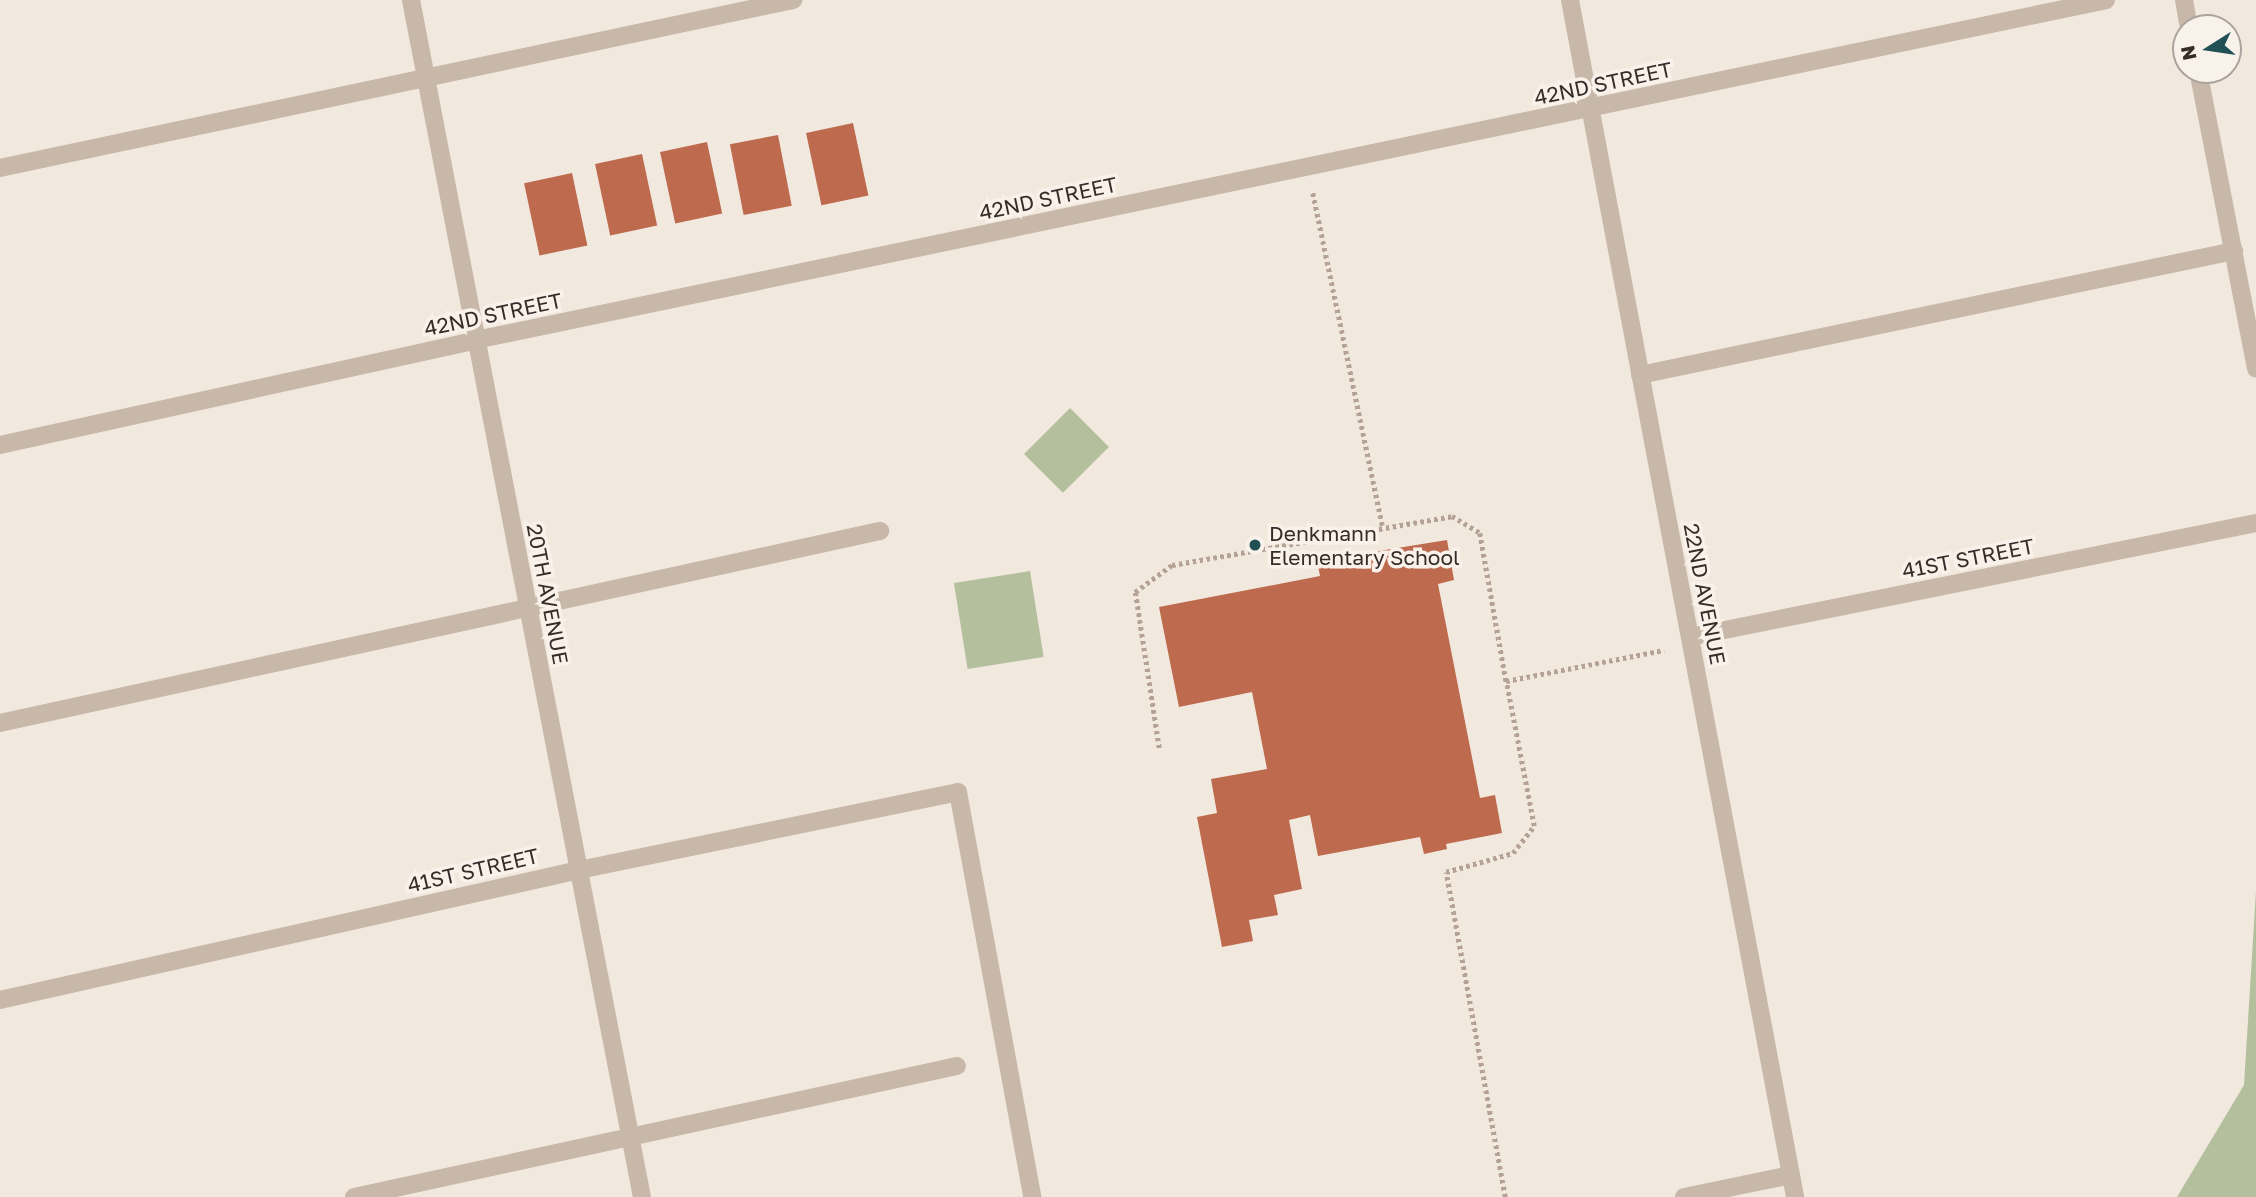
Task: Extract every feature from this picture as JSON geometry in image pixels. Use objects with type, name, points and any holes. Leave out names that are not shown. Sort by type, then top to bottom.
[{"type":"street","name":"20TH AVENUE","points":[[411,0],[642,1197]]},
{"type":"street","points":[[0,168],[793,0]]},
{"type":"street","name":"22ND AVENUE","points":[[1570,0],[1795,1197]]},
{"type":"street","name":"42ND STREET","points":[[0,445],[476,340],[2106,0]]},
{"type":"street","points":[[2201,84],[2256,369]]},
{"type":"street","points":[[1640,375],[2234,251]]},
{"type":"street","name":"41ST STREET","points":[[1689,633],[2256,523]]},
{"type":"street","points":[[0,723],[880,531]]},
{"type":"street","name":"41ST STREET","points":[[0,1000],[579,870],[958,792],[1032,1197]]},
{"type":"street","points":[[354,1197],[957,1066]]},
{"type":"street","points":[[1685,1197],[1791,1175]]},
{"type":"path","points":[[1309,167],[1383,528]]},
{"type":"path","points":[[1159,748],[1135,592],[1172,565],[1452,516],[1480,533],[1534,826],[1513,853],[1446,872],[1505,1197]]},
{"type":"path","points":[[1506,681],[1663,651],[1689,633]]},
{"type":"green space","points":[[1070,408],[1109,447],[1063,493],[1024,454]]},
{"type":"green space","points":[[1030,571],[1044,657],[968,669],[954,583]]},
{"type":"green space","points":[[2256,891],[2256,1197],[2177,1197],[2244,1085]]},
{"type":"building","points":[[853,123],[868,195],[821,205],[806,133]]},
{"type":"building","points":[[778,135],[792,206],[744,215],[730,144]]},
{"type":"building","points":[[707,142],[722,213],[675,223],[660,152]]},
{"type":"building","points":[[642,154],[657,225],[610,235],[595,164]]},
{"type":"building","points":[[572,173],[587,245],[539,256],[524,183]]},
{"type":"building","points":[[1447,540],[1454,580],[1438,584],[1480,798],[1495,795],[1502,833],[1446,844],[1447,849],[1424,854],[1420,837],[1318,856],[1310,815],[1289,820],[1302,889],[1274,895],[1278,915],[1249,920],[1253,941],[1222,947],[1197,817],[1217,813],[1211,779],[1267,769],[1252,692],[1179,707],[1159,607],[1320,576],[1317,561]]},
{"type":"place","name":"Denkmann Elementary School","points":[[1255,545]]}]
